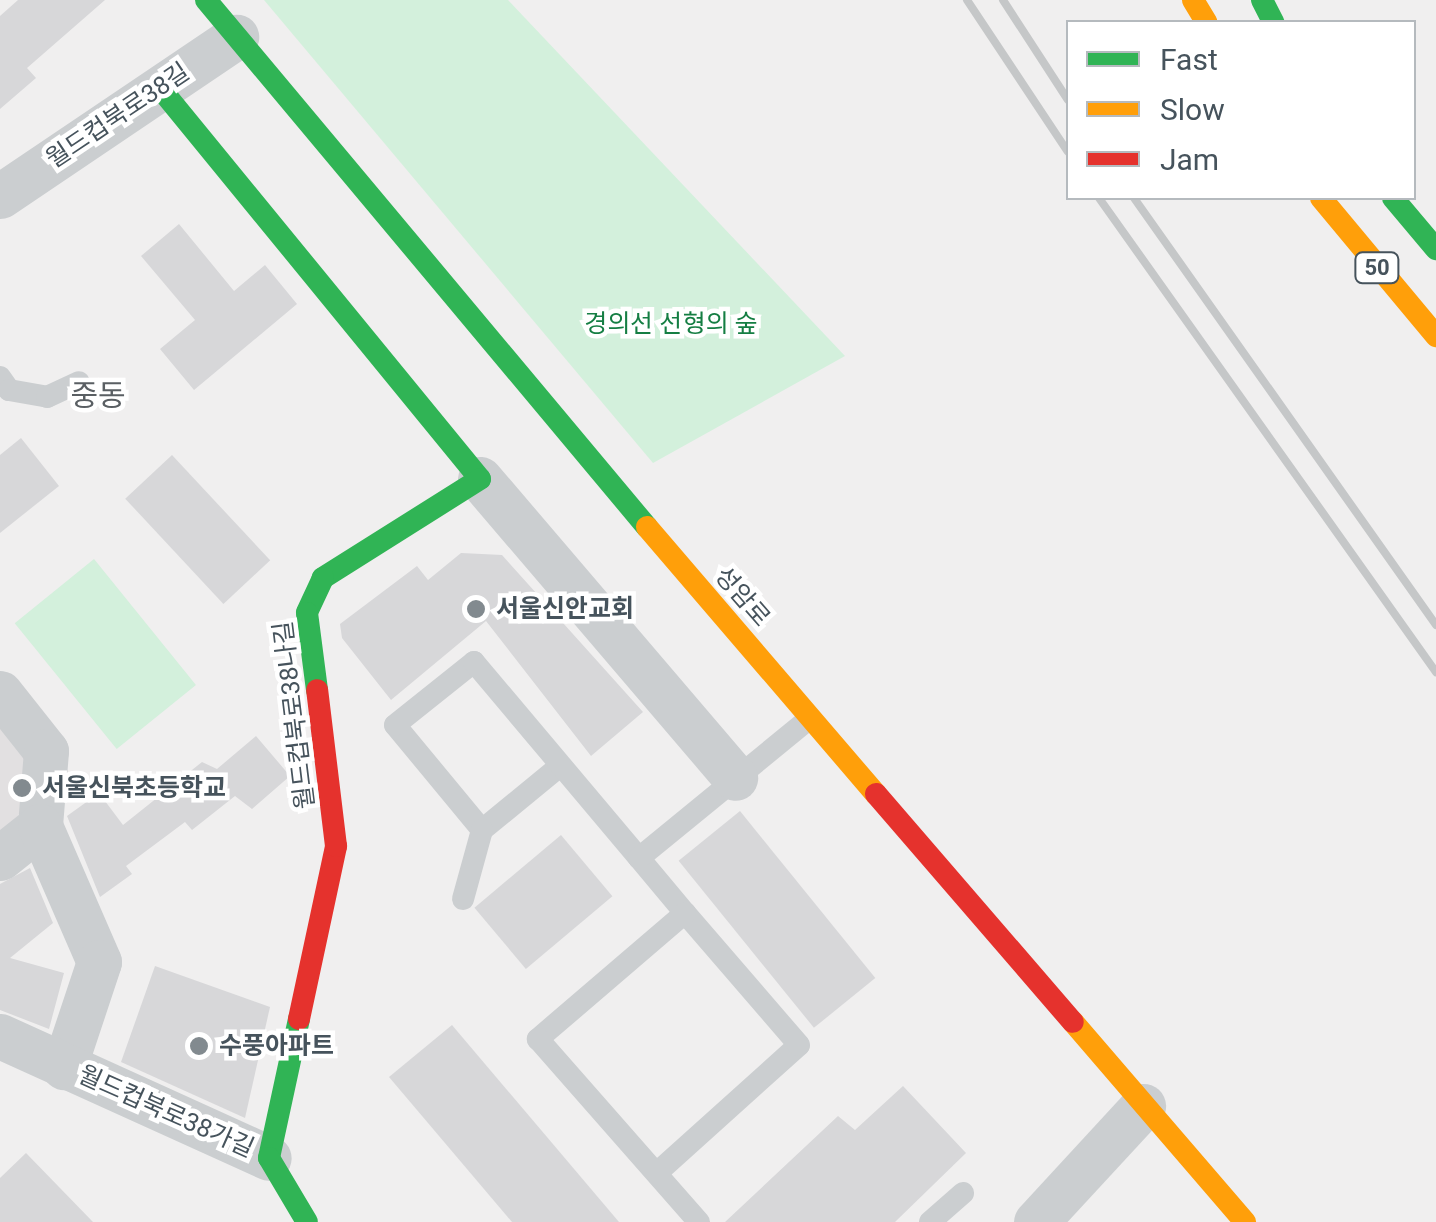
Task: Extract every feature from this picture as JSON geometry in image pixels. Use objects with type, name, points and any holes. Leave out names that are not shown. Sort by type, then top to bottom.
[{"type":"main road","name":"성암로","points":[[206,0],[810,718],[1246,1222]]},
{"type":"main road","points":[[160,88],[480,479]]},
{"type":"main road","name":"50","points":[[1323,200],[1436,336]]},
{"type":"main road","name":"50","points":[[1395,200],[1436,250]]},
{"type":"main road","name":"월드컵북로38나길","points":[[269,1158],[336,846],[307,613],[323,578],[480,479]]},
{"type":"main road","points":[[269,1158],[306,1222]]},
{"type":"street","name":"월드컵북로38길","points":[[0,196],[236,36]]},
{"type":"street","points":[[480,479],[735,778]]},
{"type":"street","name":"월드컵북로38가길","points":[[0,692],[46,751],[40,826],[100,962],[64,1067]]},
{"type":"street","points":[[0,858],[40,826]]},
{"type":"street","name":"월드컵북로38가길","points":[[0,1036],[269,1158]]},
{"type":"street","points":[[1036,1222],[1142,1106]]},
{"type":"lane","points":[[0,378],[9,390],[47,397],[79,382]]},
{"type":"lane","points":[[482,830],[394,725],[474,662],[799,1046],[658,1171]]},
{"type":"lane","points":[[639,858],[810,718]]},
{"type":"lane","points":[[463,899],[482,830],[560,766]]},
{"type":"lane","points":[[685,913],[538,1039],[699,1222]]},
{"type":"lane","points":[[930,1222],[963,1193]]},
{"type":"shaded area","name":"서울신북초등학교","points":[[0,693],[46,751],[0,858]]},
{"type":"green space","name":"경의선 선형의 숲","points":[[264,0],[508,0],[845,356],[653,463]]},
{"type":"green space","points":[[94,559],[196,685],[117,749],[15,623]]},
{"type":"building","points":[[18,0],[105,0],[27,68],[36,78],[0,109],[0,16]]},
{"type":"building","points":[[179,224],[234,291],[265,265],[297,304],[194,390],[160,349],[195,320],[141,256]]},
{"type":"building","points":[[21,438],[59,486],[0,533],[0,455]]},
{"type":"building","points":[[172,455],[270,560],[223,604],[125,499]]},
{"type":"building","points":[[461,553],[502,555],[643,712],[591,756],[486,621],[391,700],[342,638],[340,624],[417,566],[428,580]]},
{"type":"building","points":[[256,736],[290,776],[252,809],[235,796],[192,830],[185,822],[126,866],[132,874],[100,897],[67,816],[99,793],[123,825],[202,762],[217,769]]},
{"type":"building","points":[[740,811],[875,978],[814,1028],[679,861]]},
{"type":"building","points":[[561,835],[612,896],[526,969],[474,908]]},
{"type":"building","points":[[30,868],[53,923],[10,958],[64,973],[49,1029],[0,1010],[0,884]]},
{"type":"building","name":"수풍아파트","points":[[155,966],[270,1007],[245,1118],[121,1062]]},
{"type":"building","points":[[452,1025],[619,1222],[512,1222],[389,1077]]},
{"type":"building","points":[[903,1086],[966,1153],[895,1222],[725,1222],[838,1116],[855,1130]]},
{"type":"building","points":[[26,1153],[93,1222],[0,1222],[0,1178]]},
{"type":"railway","points":[[967,0],[1066,149]]},
{"type":"railway","points":[[1003,0],[1066,97]]},
{"type":"railway","points":[[1100,200],[1436,672]]},
{"type":"railway","points":[[1135,200],[1436,625]]},
{"type":"traffic: fast","points":[[206,0],[647,527]]},
{"type":"traffic: fast","points":[[1262,0],[1272,20]]},
{"type":"traffic: fast","points":[[160,88],[480,479],[323,578],[307,613],[317,690]]},
{"type":"traffic: fast","points":[[1395,200],[1436,249]]},
{"type":"traffic: fast","points":[[299,1019],[269,1158],[307,1222]]},
{"type":"traffic: slow","points":[[1193,0],[1205,20]]},
{"type":"traffic: slow","points":[[1323,200],[1436,336]]},
{"type":"traffic: slow","points":[[647,527],[876,794]]},
{"type":"traffic: slow","points":[[1073,1022],[1245,1222]]},
{"type":"traffic: jam","points":[[299,1019],[336,846],[317,690]]},
{"type":"traffic: jam","points":[[876,794],[1073,1022]]},
{"type":"place","name":"서울신안교회","points":[[476,609]]},
{"type":"place","name":"서울신북초등학교","points":[[22,788]]},
{"type":"place","name":"수풍아파트","points":[[199,1046]]},
{"type":"district","name":"중동","points":[[98,396]]}]
